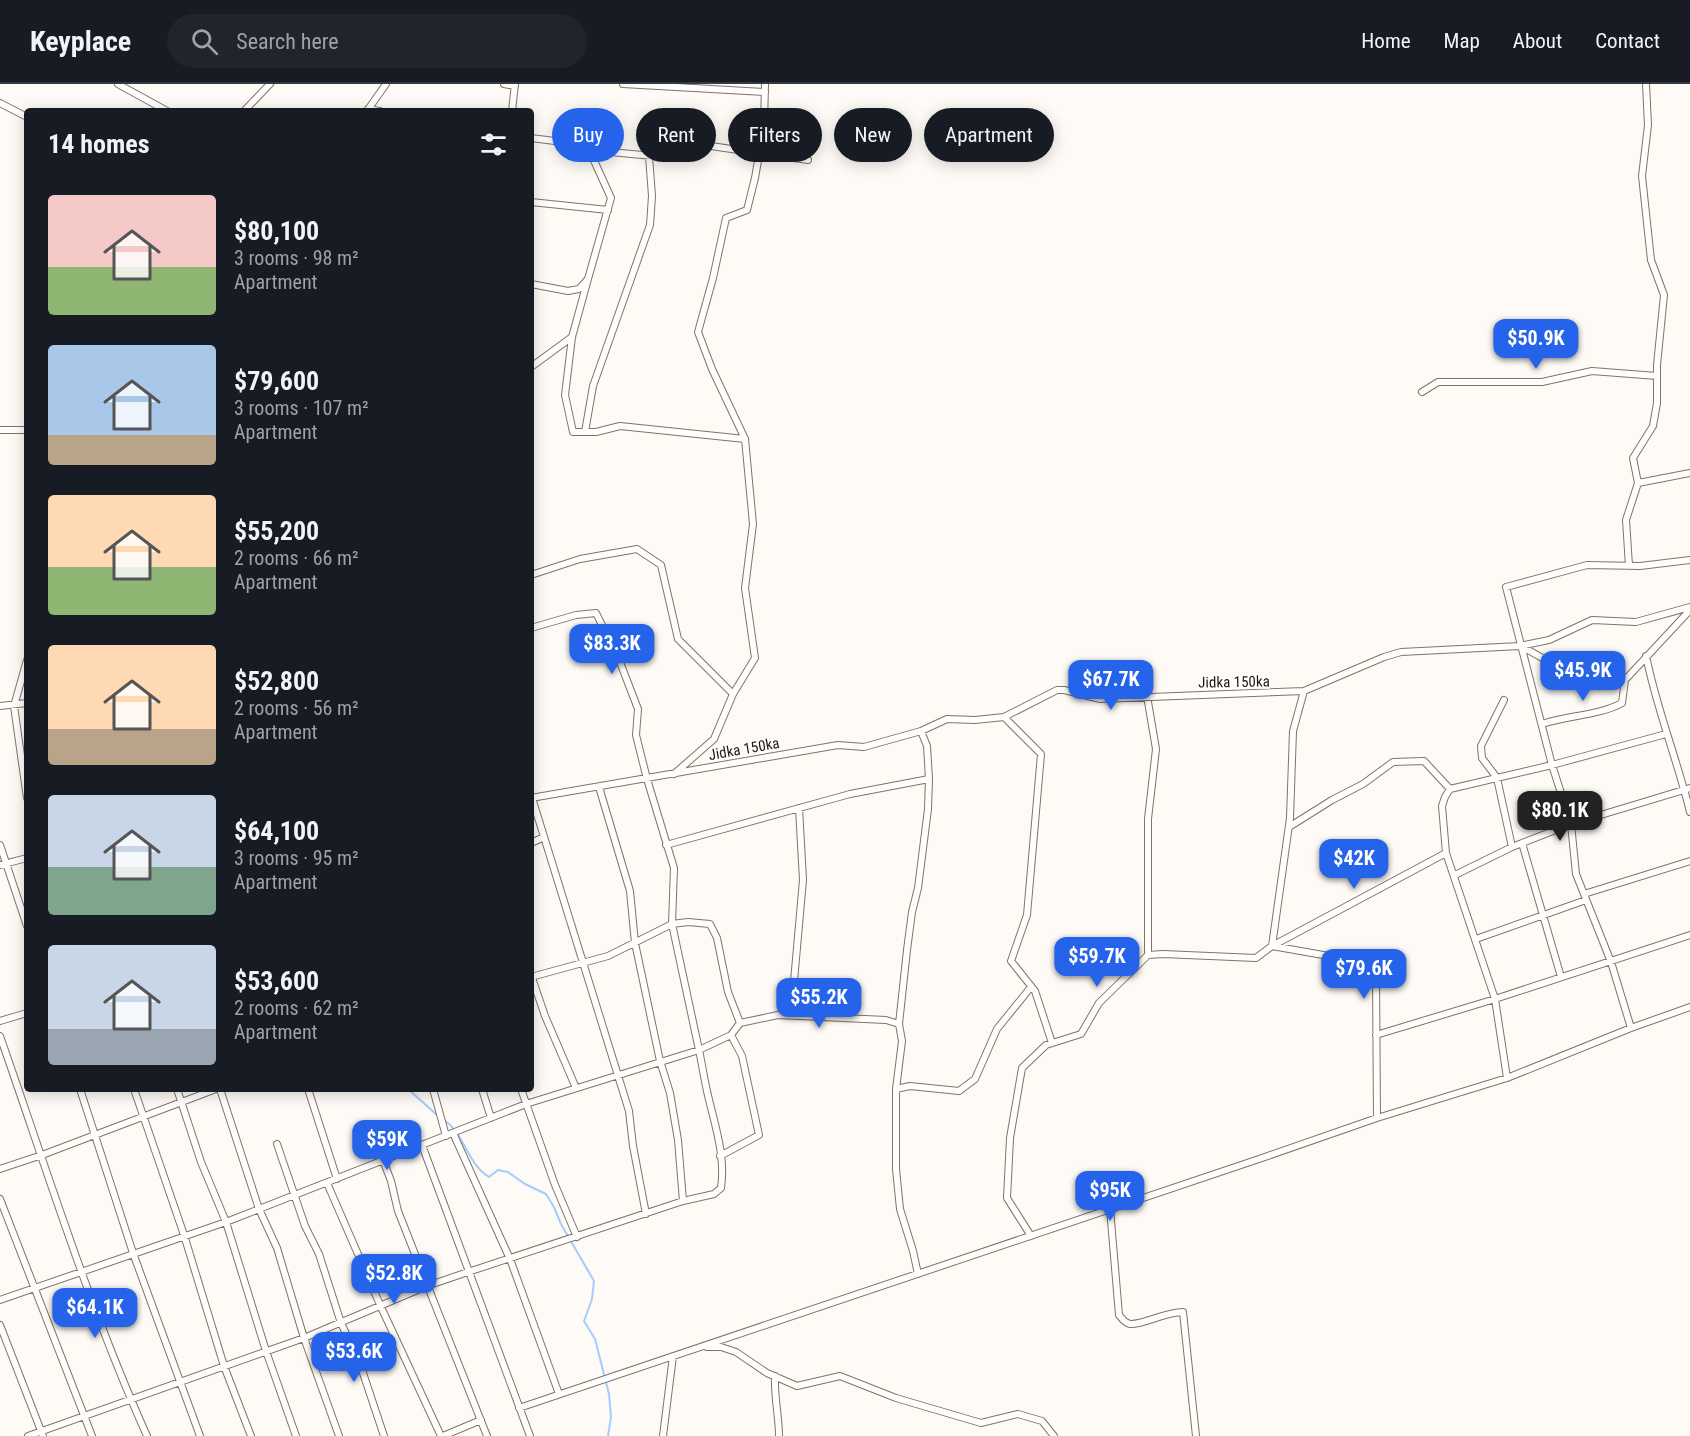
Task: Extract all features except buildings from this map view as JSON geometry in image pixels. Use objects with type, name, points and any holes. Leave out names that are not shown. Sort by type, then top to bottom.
[{"type":"street","points":[[118,84],[162,108]]},
{"type":"street","points":[[247,108],[270,84]]},
{"type":"street","points":[[368,108],[386,84]]},
{"type":"street","points":[[504,84],[515,85],[512,108]]},
{"type":"street","points":[[623,84],[765,92]]},
{"type":"street","points":[[765,84],[765,108]]},
{"type":"street","points":[[1629,566],[1626,520],[1638,483],[1633,458],[1653,426],[1657,403],[1664,295],[1651,260],[1642,176],[1648,125],[1646,84]]},
{"type":"street","points":[[0,103],[24,115]]},
{"type":"street","points":[[534,138],[552,141]]},
{"type":"street","points":[[595,162],[611,198],[572,337],[565,395],[573,432],[596,432],[620,426],[745,439]]},
{"type":"street","points":[[585,432],[593,386],[650,225],[649,162]]},
{"type":"street","points":[[674,774],[714,739],[733,694],[755,658],[745,588],[753,524],[745,439],[712,369],[698,332],[726,218],[747,210],[757,162]]},
{"type":"street","points":[[534,202],[608,210]]},
{"type":"street","points":[[534,285],[568,291],[579,289],[588,279]]},
{"type":"street","points":[[534,365],[572,337]]},
{"type":"street","points":[[1422,392],[1437,382],[1542,382],[1592,371],[1657,376]]},
{"type":"street","points":[[0,430],[24,430]]},
{"type":"street","points":[[1638,483],[1690,473]]},
{"type":"street","points":[[534,574],[580,559],[637,549],[661,565],[678,639],[733,694]]},
{"type":"street","points":[[1631,1028],[1611,962],[1574,863],[1571,824],[1552,765],[1506,587],[1587,565],[1629,566],[1690,560]]},
{"type":"street","points":[[1542,724],[1559,718],[1613,708],[1622,703],[1625,680],[1690,609]]},
{"type":"street","name":"Jidka 150ka","points":[[534,798],[838,744],[864,747],[921,731],[947,719],[975,720],[1004,717],[1057,690],[1096,699],[1304,691],[1401,652],[1520,646],[1549,640],[1592,620],[1636,622],[1690,609]]},
{"type":"street","points":[[28,1436],[42,1434],[84,1416],[304,1338],[427,1286],[683,1201],[714,1194],[722,1188],[722,1165],[716,1126],[672,924],[674,868],[636,735],[638,709],[618,657],[596,613],[576,615],[534,627]]},
{"type":"street","points":[[1520,646],[1557,666],[1582,665],[1625,680]]},
{"type":"street","points":[[1646,656],[1653,693],[1687,789],[1690,812]]},
{"type":"street","points":[[24,671],[14,706],[24,777]]},
{"type":"street","points":[[1272,946],[1289,827],[1293,731],[1304,691]]},
{"type":"street","points":[[1147,696],[1156,749],[1148,819],[1148,955]]},
{"type":"street","points":[[1504,700],[1481,746],[1482,758],[1497,778],[1512,847]]},
{"type":"street","points":[[0,706],[24,704]]},
{"type":"street","points":[[1004,717],[1041,754],[1027,915],[1011,961],[1035,991],[1052,1043]]},
{"type":"street","points":[[918,1274],[900,1209],[896,1168],[897,1089],[902,1041],[899,1024],[912,912],[921,870],[929,779],[927,746],[921,731]]},
{"type":"street","points":[[1507,1078],[1495,999],[1446,853],[1442,806],[1445,797],[1450,789],[1552,765],[1666,734]]},
{"type":"street","points":[[1289,827],[1363,784],[1393,762],[1424,760],[1450,789]]},
{"type":"street","points":[[666,845],[850,794],[929,779]]},
{"type":"street","points":[[599,787],[630,891],[634,943],[660,1061],[670,1093],[678,1140],[683,1201]]},
{"type":"street","points":[[1455,875],[1512,847],[1571,824],[1687,789]]},
{"type":"street","points":[[534,807],[629,1111],[646,1214]]},
{"type":"street","points":[[790,1015],[803,880],[799,808]]},
{"type":"street","points":[[534,842],[544,837]]},
{"type":"street","points":[[1522,843],[1561,977]]},
{"type":"street","points":[[0,845],[3,865],[24,918]]},
{"type":"street","points":[[1031,1236],[1007,1198],[1010,1138],[1022,1068],[1046,1045],[1081,1034],[1099,1003],[1148,955],[1256,958],[1272,946],[1446,853]]},
{"type":"street","points":[[3,865],[24,859]]},
{"type":"street","points":[[1476,939],[1585,897],[1690,861]]},
{"type":"street","points":[[534,975],[608,956],[672,924],[688,922],[710,924],[717,938],[728,992],[740,1023]]},
{"type":"street","points":[[1376,1035],[1495,999],[1690,935]]},
{"type":"street","points":[[1272,946],[1363,962],[1376,975],[1377,1118]]},
{"type":"street","points":[[534,985],[576,1088]]},
{"type":"street","points":[[897,1089],[910,1086],[959,1091],[975,1079],[997,1029],[1031,987]]},
{"type":"street","points":[[519,1408],[1377,1118],[1507,1078],[1690,1007]]},
{"type":"street","points":[[0,1021],[24,1014]]},
{"type":"street","points":[[0,1300],[226,1222],[526,1104],[699,1050],[731,1035],[740,1023],[778,1015],[790,1015],[886,1020],[899,1024]]},
{"type":"street","points":[[720,1156],[759,1135],[742,1056],[731,1035]]},
{"type":"street","points":[[0,1036],[82,1271],[147,1436]]},
{"type":"street","points":[[81,1092],[133,1253],[200,1436]]},
{"type":"street","points":[[135,1092],[184,1235],[224,1366],[251,1436]]},
{"type":"street","points":[[178,1092],[201,1162],[226,1222],[296,1436]]},
{"type":"street","points":[[0,1169],[209,1092]]},
{"type":"street","points":[[219,1092],[259,1209],[277,1248],[304,1338],[339,1436]]},
{"type":"street","points":[[309,1092],[337,1179]]},
{"type":"street","points":[[434,1092],[450,1134],[510,1259],[559,1394]]},
{"type":"street","points":[[483,1092],[491,1118]]},
{"type":"street","points":[[522,1092],[555,1185],[577,1237]]},
{"type":"street","points":[[277,1144],[305,1226],[320,1254],[341,1323],[359,1361],[384,1436]]},
{"type":"street","points":[[422,1146],[530,1436]]},
{"type":"street","points":[[383,1160],[398,1211],[487,1436]]},
{"type":"street","points":[[327,1183],[442,1436],[481,1420]]},
{"type":"street","points":[[0,1199],[92,1436]]},
{"type":"street","points":[[1110,1209],[1119,1315],[1123,1321],[1131,1324],[1172,1312],[1183,1312],[1196,1436]]},
{"type":"street","points":[[0,1325],[42,1434]]},
{"type":"street","points":[[698,1348],[721,1347],[736,1352],[775,1376],[797,1386],[840,1376],[896,1398],[939,1409],[981,1424],[1018,1414],[1042,1421],[1054,1436]]},
{"type":"street","points":[[663,1436],[673,1356]]},
{"type":"street","points":[[775,1376],[774,1400],[779,1436]]},
{"type":"waterway","points":[[411,1092],[437,1115]]},
{"type":"waterway","points":[[444,1120],[457,1133],[476,1165],[489,1177],[498,1170],[508,1172],[525,1184],[546,1194],[594,1281],[592,1299],[584,1321],[595,1339],[609,1394],[611,1417],[608,1436]]}]
